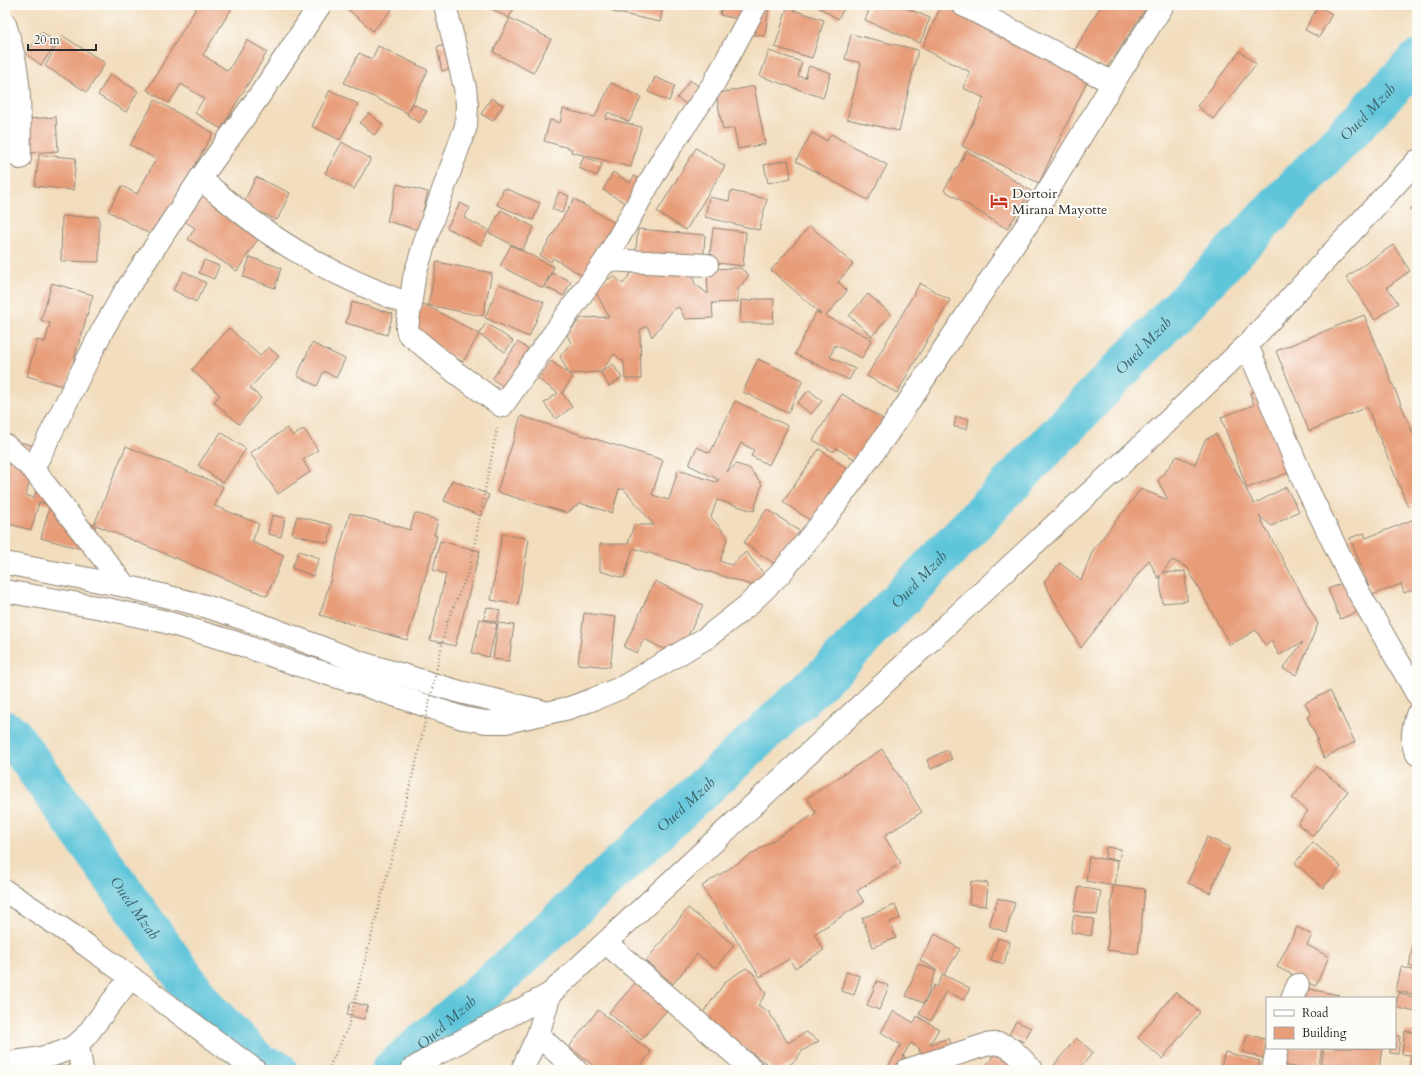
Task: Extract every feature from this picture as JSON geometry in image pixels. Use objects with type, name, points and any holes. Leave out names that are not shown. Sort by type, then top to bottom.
[{"type":"street","points":[[33,469],[96,344],[123,295],[200,179],[264,89],[320,5]]},
{"type":"street","points":[[446,5],[465,88],[467,104],[466,126],[427,235],[414,278],[407,328],[408,333],[455,372],[502,406],[606,260],[665,156],[714,83],[756,5]]},
{"type":"street","points":[[963,5],[1114,83]]},
{"type":"street","points":[[5,591],[102,608],[162,621],[234,642],[298,665],[463,718],[486,722],[506,722],[569,708],[594,700],[622,687],[706,638],[748,606],[780,574],[824,520],[887,434],[1029,222],[1163,5]]},
{"type":"street","points":[[5,24],[17,74],[20,101],[20,158]]},
{"type":"street","points":[[411,1070],[462,1040],[550,994],[1165,424],[1247,345],[1417,161]]},
{"type":"street","points":[[200,179],[268,233],[297,252],[373,291],[410,305]]},
{"type":"street","points":[[606,260],[707,265]]},
{"type":"street","points":[[1247,345],[1304,482],[1351,579],[1417,694]]},
{"type":"street","points":[[5,445],[33,469],[125,586]]},
{"type":"street","points":[[5,563],[125,586],[205,606],[257,623],[362,663],[460,692],[546,713]]},
{"type":"street","points":[[1417,715],[1412,739],[1414,749],[1417,754]]},
{"type":"street","points":[[5,891],[30,906],[131,978],[255,1070]]},
{"type":"street","points":[[606,943],[753,1070]]},
{"type":"street","points":[[5,1063],[45,1058],[78,1045],[131,978]]},
{"type":"street","points":[[522,1070],[538,1036],[550,994]]},
{"type":"street","points":[[538,1036],[576,1070]]},
{"type":"street","points":[[907,1070],[985,1044],[998,1044],[1007,1047],[1014,1052],[1032,1070]]},
{"type":"street","points":[[78,1045],[82,1070]]},
{"type":"street","points":[[1273,1070],[1277,1049]]},
{"type":"path","points":[[328,1070],[348,1028],[417,758],[447,622],[470,568],[502,406]]},
{"type":"building","points":[[198,5],[226,5],[232,8],[203,55],[228,71],[247,40],[267,52],[221,129],[195,113],[204,98],[181,84],[169,103],[147,90]]},
{"type":"building","points":[[343,5],[388,5],[392,9],[373,31]]},
{"type":"building","points":[[484,5],[516,5],[509,18]]},
{"type":"building","points":[[615,5],[663,5],[660,22],[613,12]]},
{"type":"building","points":[[722,5],[741,5],[738,19],[720,15]]},
{"type":"building","points":[[757,5],[769,5],[765,36],[747,34]]},
{"type":"building","points":[[815,5],[846,5],[838,19]]},
{"type":"building","points":[[871,5],[899,5],[930,18],[920,43],[865,20]]},
{"type":"building","points":[[1030,5],[1041,5],[1040,9]]},
{"type":"building","points":[[1101,5],[1148,5],[1107,68],[1075,50]]},
{"type":"building","points":[[941,6],[1089,77],[1039,183],[962,146],[984,98],[963,88],[970,72],[922,48]]},
{"type":"building","points":[[1318,6],[1332,14],[1319,37],[1305,30]]},
{"type":"building","points":[[787,8],[824,20],[812,58],[775,47]]},
{"type":"building","points":[[510,18],[551,39],[533,73],[493,52]]},
{"type":"building","points":[[42,32],[57,43],[41,65],[26,54]]},
{"type":"building","points":[[851,34],[918,50],[899,131],[847,119],[861,63],[845,59]]},
{"type":"building","points":[[63,36],[105,63],[87,92],[45,66]]},
{"type":"building","points":[[457,43],[461,67],[442,71],[437,47]]},
{"type":"building","points":[[378,46],[428,70],[409,111],[413,104],[427,111],[420,123],[407,115],[408,113],[344,83],[359,53],[372,59]]},
{"type":"building","points":[[769,51],[802,62],[798,76],[805,78],[809,66],[831,73],[823,98],[760,76]]},
{"type":"building","points":[[1240,51],[1256,64],[1213,119],[1197,106]]},
{"type":"building","points":[[110,74],[138,91],[126,112],[98,95]]},
{"type":"building","points":[[655,77],[675,86],[669,101],[648,92]]},
{"type":"building","points":[[690,80],[713,96],[700,114],[677,98]]},
{"type":"building","points":[[611,83],[641,97],[629,122],[608,112],[605,119],[641,127],[631,167],[571,152],[572,149],[544,141],[550,120],[560,123],[563,109],[595,117]]},
{"type":"building","points":[[754,86],[765,144],[738,149],[734,128],[723,130],[716,94]]},
{"type":"building","points":[[330,90],[358,104],[340,140],[312,126]]},
{"type":"building","points":[[491,98],[503,105],[493,121],[481,114]]},
{"type":"building","points":[[155,100],[213,133],[155,237],[108,211],[122,186],[137,194],[156,159],[130,145]]},
{"type":"building","points":[[369,113],[383,125],[374,135],[360,123]]},
{"type":"building","points":[[56,117],[58,151],[30,153],[28,119]]},
{"type":"building","points":[[812,133],[827,141],[831,134],[887,165],[868,200],[796,161]]},
{"type":"building","points":[[342,142],[371,159],[354,189],[325,173]]},
{"type":"building","points":[[696,148],[725,166],[686,230],[657,212]]},
{"type":"building","points":[[967,151],[1031,191],[1007,229],[944,190]]},
{"type":"building","points":[[39,155],[76,158],[73,190],[35,186]]},
{"type":"building","points":[[584,156],[602,164],[597,176],[579,168]]},
{"type":"building","points":[[788,160],[791,178],[768,183],[764,165]]},
{"type":"building","points":[[613,172],[630,183],[634,176],[648,184],[634,208],[603,190]]},
{"type":"building","points":[[256,177],[290,193],[277,220],[243,204]]},
{"type":"building","points":[[202,180],[268,224],[237,271],[188,239],[195,228],[178,217]]},
{"type":"building","points":[[397,184],[428,192],[418,230],[387,221]]},
{"type":"building","points":[[504,188],[540,203],[533,220],[497,205]]},
{"type":"building","points":[[731,191],[767,199],[759,230],[705,217],[709,197],[729,201]]},
{"type":"building","points":[[559,192],[569,196],[562,213],[552,209]]},
{"type":"building","points":[[574,199],[622,227],[590,280],[553,258],[551,262],[540,256]]},
{"type":"building","points":[[460,203],[470,208],[464,218],[490,231],[501,210],[534,227],[522,250],[488,232],[481,245],[447,228]]},
{"type":"building","points":[[1417,205],[1417,221],[1410,209]]},
{"type":"building","points":[[62,216],[99,217],[99,262],[61,261]]},
{"type":"building","points":[[810,226],[853,264],[838,282],[847,291],[826,316],[872,339],[862,358],[835,345],[830,357],[855,369],[849,380],[795,354],[816,312],[821,314],[771,270]]},
{"type":"building","points":[[713,228],[746,232],[743,266],[709,262]]},
{"type":"building","points":[[638,229],[705,235],[703,264],[635,258]]},
{"type":"building","points":[[511,245],[554,267],[543,288],[500,266]]},
{"type":"building","points":[[1393,245],[1410,271],[1387,287],[1398,303],[1375,320],[1346,277]]},
{"type":"building","points":[[250,257],[281,268],[275,288],[243,277]]},
{"type":"building","points":[[204,260],[219,266],[214,279],[199,273]]},
{"type":"building","points":[[437,262],[492,273],[483,316],[428,305]]},
{"type":"building","points":[[740,268],[749,275],[738,289],[738,302],[712,303],[713,318],[685,319],[679,307],[673,310],[652,337],[647,326],[640,330],[641,379],[625,379],[624,362],[614,354],[601,372],[613,364],[622,378],[609,386],[600,372],[569,374],[560,356],[571,343],[567,335],[581,318],[609,317],[593,287],[614,276],[623,284],[631,273],[694,271],[694,283],[708,294],[707,269]]},
{"type":"building","points":[[184,271],[206,283],[196,302],[173,290]]},
{"type":"building","points":[[552,273],[571,281],[564,296],[545,287]]},
{"type":"building","points":[[52,283],[93,295],[66,387],[27,376],[37,340],[45,342],[50,323],[41,320]]},
{"type":"building","points":[[920,283],[950,300],[897,393],[867,376]]},
{"type":"building","points":[[499,284],[544,302],[529,337],[485,318]]},
{"type":"building","points":[[868,294],[891,314],[872,336],[849,316]]},
{"type":"building","points":[[752,299],[774,299],[773,323],[740,323],[741,300],[752,301]]},
{"type":"building","points":[[352,302],[393,314],[387,335],[346,323]]},
{"type":"building","points":[[424,304],[479,334],[463,362],[409,332]]},
{"type":"building","points":[[1364,315],[1417,443],[1417,503],[1408,507],[1367,407],[1309,431],[1276,351]]},
{"type":"building","points":[[486,323],[513,341],[505,352],[479,334]]},
{"type":"building","points":[[229,328],[260,356],[268,347],[279,356],[250,388],[261,398],[239,424],[214,402],[220,395],[192,370]]},
{"type":"building","points":[[518,342],[538,356],[512,393],[492,379]]},
{"type":"building","points":[[312,343],[345,359],[336,378],[324,371],[317,386],[297,376]]},
{"type":"building","points":[[758,359],[803,380],[788,413],[743,392]]},
{"type":"building","points":[[551,361],[573,377],[562,393],[572,407],[556,419],[544,403],[558,393],[538,379]]},
{"type":"building","points":[[1266,387],[1296,470],[1247,488],[1221,417],[1254,405],[1250,393]]},
{"type":"building","points":[[809,390],[822,401],[811,414],[797,403]]},
{"type":"building","points":[[842,394],[883,419],[858,461],[836,448],[834,452],[813,440]]},
{"type":"building","points":[[735,401],[788,426],[769,465],[751,456],[754,450],[741,443],[727,472],[736,464],[749,468],[762,484],[754,511],[717,500],[711,517],[728,537],[720,561],[731,565],[746,552],[769,580],[764,589],[633,548],[624,578],[600,571],[600,544],[628,544],[634,525],[654,525],[624,489],[619,489],[612,513],[580,503],[567,513],[497,492],[521,416],[663,460],[652,495],[669,500],[678,470],[716,482],[719,480],[689,465],[697,447],[710,453]]},
{"type":"building","points":[[956,417],[969,419],[967,429],[954,427]]},
{"type":"building","points":[[287,428],[293,436],[304,429],[318,450],[303,460],[310,472],[278,494],[250,453]]},
{"type":"building","points":[[221,432],[246,449],[223,483],[198,465]]},
{"type":"building","points":[[1216,434],[1254,504],[1286,487],[1299,511],[1272,526],[1259,516],[1318,624],[1297,675],[1283,669],[1303,642],[1279,655],[1271,640],[1266,646],[1256,630],[1230,645],[1187,567],[1172,560],[1162,573],[1185,571],[1187,601],[1162,603],[1160,575],[1158,578],[1149,560],[1081,648],[1044,582],[1060,563],[1081,580],[1093,550],[1141,489],[1168,500],[1158,481],[1177,456],[1195,464],[1205,440]]},
{"type":"building","points":[[5,438],[39,447],[26,495],[34,498],[40,476],[57,481],[53,496],[63,516],[94,525],[126,446],[223,486],[215,506],[259,524],[252,542],[284,555],[267,596],[96,525],[89,551],[41,538],[50,505],[39,502],[31,530],[5,523]]},
{"type":"building","points":[[819,449],[849,470],[813,522],[783,502]]},
{"type":"building","points":[[452,480],[489,495],[481,516],[444,501]]},
{"type":"building","points":[[767,509],[801,532],[778,566],[744,543]]},
{"type":"building","points":[[350,513],[410,530],[415,513],[438,520],[434,535],[437,536],[407,640],[320,615]]},
{"type":"building","points":[[272,515],[285,518],[281,537],[268,534]]},
{"type":"building","points":[[297,516],[332,525],[328,543],[292,534]]},
{"type":"building","points":[[1417,518],[1417,588],[1404,593],[1401,584],[1372,595],[1350,538],[1364,533],[1366,538]]},
{"type":"building","points":[[502,534],[529,539],[518,605],[491,600]]},
{"type":"building","points":[[440,541],[480,551],[455,646],[430,640],[446,574],[433,570]]},
{"type":"building","points":[[299,551],[319,558],[313,576],[292,568]]},
{"type":"building","points":[[1350,580],[1362,610],[1340,619],[1328,589]]},
{"type":"building","points":[[655,581],[703,605],[678,656],[644,639],[637,653],[624,647]]},
{"type":"building","points":[[487,607],[500,610],[497,622],[484,619]]},
{"type":"building","points":[[584,613],[616,617],[610,667],[578,664]]},
{"type":"building","points":[[480,619],[497,624],[489,657],[472,653]]},
{"type":"building","points":[[498,623],[514,625],[509,661],[493,659]]},
{"type":"building","points":[[1330,691],[1355,742],[1324,758],[1316,741],[1318,740],[1307,717],[1311,715],[1305,703]]},
{"type":"building","points":[[882,749],[922,812],[884,836],[901,863],[857,891],[864,902],[814,934],[824,950],[795,968],[789,959],[760,977],[702,886],[816,813],[807,798]]},
{"type":"building","points":[[947,750],[952,759],[931,769],[927,760]]},
{"type":"building","points":[[1317,767],[1348,791],[1313,836],[1298,824],[1308,811],[1292,798]]},
{"type":"building","points":[[1207,837],[1230,847],[1210,893],[1188,883]]},
{"type":"building","points":[[1313,842],[1341,867],[1323,888],[1295,863]]},
{"type":"building","points":[[1106,847],[1121,849],[1119,860],[1105,858]]},
{"type":"building","points":[[1089,857],[1118,861],[1115,886],[1086,881]]},
{"type":"building","points":[[971,881],[988,883],[986,906],[969,904]]},
{"type":"building","points":[[1113,886],[1145,889],[1138,954],[1107,950]]},
{"type":"building","points":[[1079,887],[1101,891],[1097,915],[1074,911]]},
{"type":"building","points":[[998,898],[1015,903],[1006,932],[989,926]]},
{"type":"building","points":[[895,905],[900,918],[890,922],[896,938],[873,947],[862,918]]},
{"type":"building","points":[[688,908],[734,945],[715,968],[697,954],[673,984],[646,961]]},
{"type":"building","points":[[1074,915],[1094,919],[1091,936],[1071,932]]},
{"type":"building","points":[[1297,927],[1312,935],[1307,945],[1329,957],[1315,986],[1277,967]]},
{"type":"building","points":[[1417,930],[1417,968],[1409,966]]},
{"type":"building","points":[[935,934],[960,949],[944,975],[970,988],[964,1000],[946,991],[931,1021],[919,1014],[934,985],[937,987],[943,974],[920,960]]},
{"type":"building","points":[[998,938],[1010,942],[1004,964],[991,960]]},
{"type":"building","points":[[918,964],[936,971],[924,1003],[906,996]]},
{"type":"building","points":[[1401,967],[1417,971],[1417,995],[1396,991]]},
{"type":"building","points":[[746,968],[753,973],[766,994],[758,1005],[769,1012],[788,1043],[806,1032],[819,1041],[802,1051],[795,1061],[781,1070],[772,1070],[770,1066],[734,1040],[702,1014],[726,981]]},
{"type":"building","points":[[846,972],[860,976],[854,995],[841,991]]},
{"type":"building","points":[[637,981],[669,1008],[641,1040],[609,1013]]},
{"type":"building","points":[[877,981],[889,986],[879,1010],[867,1005]]},
{"type":"building","points":[[1304,988],[1339,995],[1338,997],[1302,997]]},
{"type":"building","points":[[1175,992],[1200,1012],[1162,1059],[1138,1038]]},
{"type":"building","points":[[1399,993],[1417,998],[1415,1012],[1396,1007]]},
{"type":"building","points":[[351,1002],[368,1006],[364,1019],[347,1015]]},
{"type":"building","points":[[598,1010],[651,1052],[637,1070],[599,1070],[569,1047]]},
{"type":"building","points":[[894,1011],[914,1023],[917,1016],[939,1029],[930,1044],[949,1038],[955,1058],[924,1067],[919,1048],[911,1043],[903,1056],[912,1062],[907,1070],[886,1070],[901,1045],[881,1032]]},
{"type":"building","points":[[1016,1021],[1031,1028],[1024,1042],[1009,1035]]},
{"type":"building","points":[[1405,1031],[1417,1033],[1417,1070],[1409,1070],[1411,1055],[1402,1054]]},
{"type":"building","points":[[1248,1034],[1266,1040],[1266,1059],[1242,1052]]},
{"type":"building","points":[[1396,1035],[1400,1036],[1398,1054],[1390,1053],[1390,1049],[1396,1049]]},
{"type":"building","points":[[1076,1038],[1093,1052],[1079,1070],[1050,1070]]},
{"type":"building","points":[[1006,1039],[1045,1070],[986,1070],[984,1068]]},
{"type":"building","points":[[1279,1049],[1322,1049],[1318,1070],[1309,1070],[1276,1064]]},
{"type":"building","points":[[1324,1049],[1382,1049],[1379,1070],[1350,1066],[1349,1070],[1321,1068]]},
{"type":"building","points":[[1225,1052],[1260,1061],[1258,1070],[1220,1070]]},
{"type":"building","points":[[57,1066],[74,1067],[73,1070],[56,1070]]},
{"type":"waterway","name":"Oued Mzab","points":[[392,1070],[499,977],[836,666],[1417,61]]},
{"type":"waterway","name":"Oued Mzab","points":[[5,731],[11,734],[205,1007],[262,1067],[277,1070]]},
{"type":"place","name":"Dortoir Mirana Mayotte","points":[[999,201]]}]
